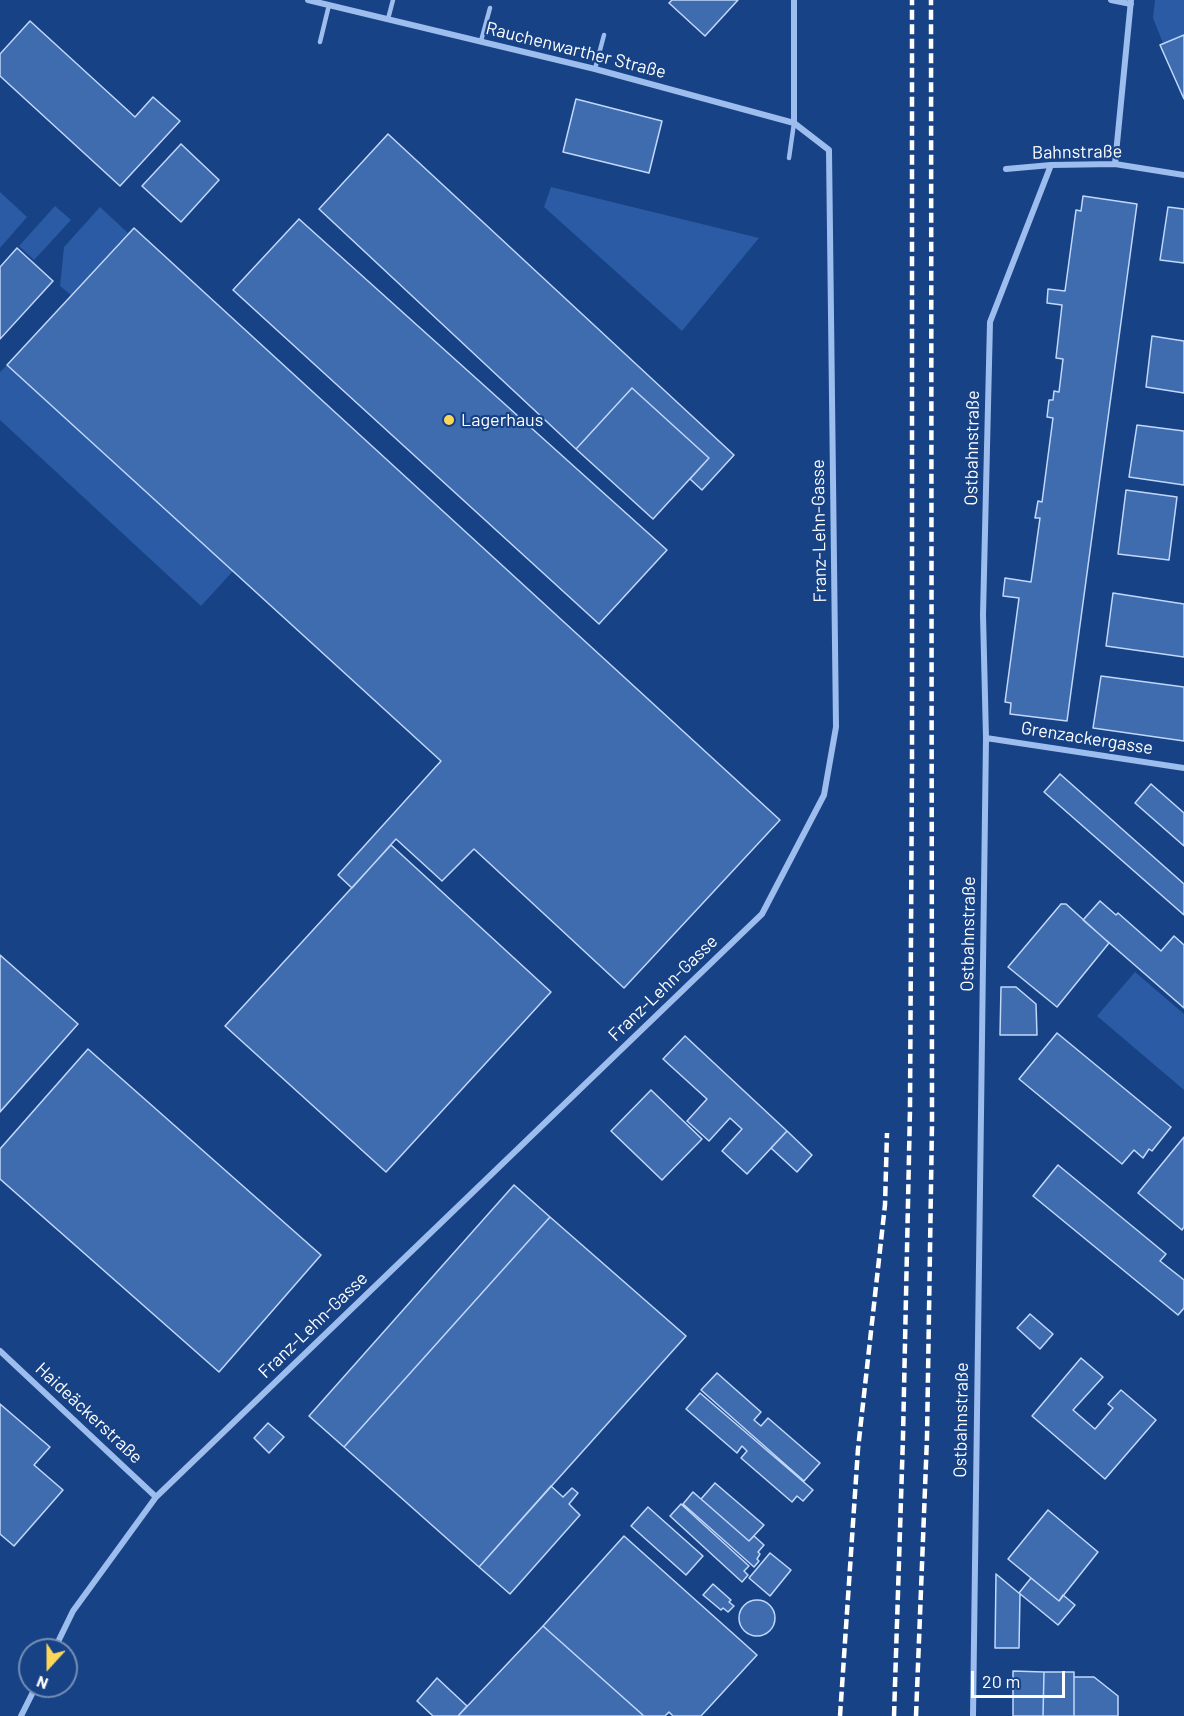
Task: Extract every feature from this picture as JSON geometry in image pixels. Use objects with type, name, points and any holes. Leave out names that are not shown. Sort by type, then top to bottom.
[{"type":"street","name":"Rauchenwarther Straße","points":[[308,0],[595,69],[794,123],[829,150]]},
{"type":"street","points":[[794,0],[794,123]]},
{"type":"street","points":[[1111,0],[1131,2],[1115,164]]},
{"type":"street","name":"Franz-Lehn-Gasse","points":[[60,1638],[73,1611],[156,1497],[762,914],[824,795],[836,727],[829,150]]},
{"type":"street","name":"Bahnstraße","points":[[1006,169],[1051,165],[1115,164],[1184,175]]},
{"type":"street","name":"Ostbahnstraße","points":[[973,1716],[986,738],[983,615],[990,322],[1051,165]]},
{"type":"street","name":"Grenzackergasse","points":[[986,738],[1184,768]]},
{"type":"street","name":"Haideäckerstraße","points":[[0,1351],[156,1497]]},
{"type":"street","points":[[21,1716],[30,1698]]},
{"type":"lane","points":[[388,20],[393,0]]},
{"type":"lane","points":[[320,42],[329,5]]},
{"type":"lane","points":[[481,41],[490,8]]},
{"type":"lane","points":[[595,69],[604,35]]},
{"type":"lane","points":[[789,158],[794,123]]},
{"type":"shaded area","points":[[1155,0],[1184,0],[1184,96],[1153,18]]},
{"type":"shaded area","points":[[551,187],[759,238],[682,331],[544,207]]},
{"type":"shaded area","points":[[0,192],[27,217],[0,248]]},
{"type":"shaded area","points":[[55,206],[71,220],[34,260],[19,246]]},
{"type":"shaded area","points":[[100,207],[128,233],[71,295],[60,286],[64,247]]},
{"type":"shaded area","points":[[7,365],[233,571],[201,606],[0,420],[0,372]]},
{"type":"shaded area","points":[[1135,972],[1184,1014],[1184,1090],[1097,1016]]},
{"type":"building","points":[[672,0],[738,0],[705,36],[669,3]]},
{"type":"building","points":[[30,21],[135,117],[153,97],[180,121],[120,186],[0,76],[0,54]]},
{"type":"building","points":[[1184,35],[1184,99],[1160,45]]},
{"type":"building","points":[[576,99],[662,121],[649,173],[563,152]]},
{"type":"building","points":[[388,134],[734,455],[702,490],[690,479],[709,458],[632,388],[576,449],[319,209]]},
{"type":"building","points":[[181,144],[219,180],[181,222],[142,186]]},
{"type":"building","points":[[1083,196],[1137,204],[1067,721],[1010,714],[1011,703],[1005,702],[1019,598],[1003,596],[1005,578],[1031,582],[1040,518],[1035,518],[1038,501],[1042,502],[1053,418],[1047,417],[1049,400],[1053,400],[1054,391],[1059,392],[1063,359],[1056,358],[1062,305],[1047,303],[1048,289],[1065,291],[1076,210],[1081,211]]},
{"type":"building","points":[[1168,207],[1184,209],[1184,263],[1160,260]]},
{"type":"building","name":"Lagerhaus","points":[[299,219],[667,550],[599,624],[233,290]]},
{"type":"building","points":[[134,228],[780,820],[624,988],[474,849],[442,881],[396,839],[352,888],[338,875],[441,761],[7,365]]},
{"type":"building","points":[[17,248],[53,281],[0,339],[0,267]]},
{"type":"building","points":[[1152,336],[1184,341],[1184,393],[1146,387]]},
{"type":"building","points":[[632,388],[709,458],[653,519],[576,449]]},
{"type":"building","points":[[1137,425],[1184,431],[1184,485],[1129,477]]},
{"type":"building","points":[[1126,490],[1177,497],[1169,560],[1118,554]]},
{"type":"building","points":[[1113,593],[1184,604],[1184,657],[1106,646]]},
{"type":"building","points":[[1101,676],[1184,687],[1184,741],[1093,728]]},
{"type":"building","points":[[1060,774],[1184,884],[1184,915],[1044,792]]},
{"type":"building","points":[[1151,784],[1184,813],[1184,846],[1135,803]]},
{"type":"building","points":[[391,845],[551,992],[386,1172],[225,1026]]},
{"type":"building","points":[[1100,901],[1116,915],[1118,913],[1161,951],[1174,936],[1184,945],[1184,1008],[1083,920]]},
{"type":"building","points":[[1061,904],[1066,904],[1109,943],[1057,1007],[1008,967]]},
{"type":"building","points":[[0,955],[78,1024],[0,1112]]},
{"type":"building","points":[[1001,987],[1016,987],[1036,1004],[1037,1035],[1000,1035]]},
{"type":"building","points":[[1057,1033],[1171,1127],[1152,1151],[1149,1149],[1143,1158],[1134,1150],[1122,1164],[1019,1079]]},
{"type":"building","points":[[685,1036],[787,1131],[747,1174],[722,1151],[742,1129],[730,1118],[709,1141],[687,1121],[707,1099],[663,1059]]},
{"type":"building","points":[[88,1049],[321,1255],[219,1372],[0,1179],[0,1149]]},
{"type":"building","points":[[651,1090],[702,1139],[662,1180],[611,1131]]},
{"type":"building","points":[[787,1131],[812,1155],[797,1172],[771,1148]]},
{"type":"building","points":[[1184,1137],[1184,1227],[1182,1230],[1138,1193]]},
{"type":"building","points":[[1058,1165],[1166,1254],[1160,1261],[1184,1280],[1184,1308],[1178,1315],[1033,1196]]},
{"type":"building","points":[[514,1185],[550,1217],[344,1447],[309,1416]]},
{"type":"building","points":[[550,1217],[686,1336],[479,1567],[344,1447]]},
{"type":"building","points":[[1030,1314],[1053,1334],[1040,1349],[1017,1328]]},
{"type":"building","points":[[1081,1358],[1103,1377],[1073,1410],[1095,1429],[1113,1408],[1108,1404],[1121,1390],[1156,1420],[1105,1479],[1032,1416]]},
{"type":"building","points":[[717,1373],[761,1412],[754,1420],[761,1426],[768,1418],[820,1463],[804,1481],[701,1390]]},
{"type":"building","points":[[700,1393],[813,1490],[803,1501],[797,1496],[792,1502],[741,1458],[747,1451],[742,1446],[737,1453],[686,1409]]},
{"type":"building","points":[[0,1404],[50,1447],[34,1465],[63,1490],[14,1546],[0,1534]]},
{"type":"building","points":[[268,1423],[284,1437],[269,1453],[254,1438]]},
{"type":"building","points":[[715,1483],[764,1525],[749,1541],[701,1499]]},
{"type":"building","points":[[551,1486],[563,1497],[572,1488],[578,1493],[569,1504],[580,1515],[510,1594],[479,1567]]},
{"type":"building","points":[[693,1492],[749,1541],[754,1536],[764,1545],[758,1552],[759,1561],[754,1567],[683,1504]]},
{"type":"building","points":[[681,1504],[749,1566],[744,1571],[748,1575],[742,1582],[670,1516]]},
{"type":"building","points":[[648,1507],[703,1556],[686,1575],[631,1526]]},
{"type":"building","points":[[1048,1510],[1098,1552],[1059,1601],[1008,1559]]},
{"type":"building","points":[[624,1536],[757,1655],[701,1716],[673,1716],[669,1712],[665,1716],[644,1716],[543,1626]]},
{"type":"building","points":[[770,1553],[791,1570],[770,1596],[749,1578]]},
{"type":"building","points":[[996,1574],[1020,1594],[1019,1648],[995,1648]]},
{"type":"building","points":[[1031,1578],[1059,1601],[1063,1595],[1075,1605],[1058,1625],[1019,1593]]},
{"type":"building","points":[[713,1584],[731,1600],[729,1602],[734,1606],[728,1612],[723,1608],[721,1610],[703,1595]]},
{"type":"building","points":[[757,1600],[770,1605],[775,1618],[770,1631],[757,1636],[744,1631],[739,1618],[744,1605]]},
{"type":"building","points":[[543,1626],[644,1716],[458,1716]]},
{"type":"building","points":[[1013,1671],[1044,1672],[1043,1716],[1013,1716]]},
{"type":"building","points":[[1044,1672],[1074,1672],[1074,1716],[1043,1716]]},
{"type":"building","points":[[1074,1677],[1094,1677],[1118,1696],[1118,1716],[1074,1716]]},
{"type":"building","points":[[437,1678],[467,1706],[458,1716],[433,1716],[417,1701]]},
{"type":"railway","points":[[894,1716],[910,1109],[912,0]]},
{"type":"railway","points":[[916,1716],[927,1438],[932,1124],[931,0]]},
{"type":"railway","points":[[840,1716],[858,1449],[885,1205],[887,1133]]},
{"type":"place","name":"Lagerhaus","points":[[449,420]]}]
